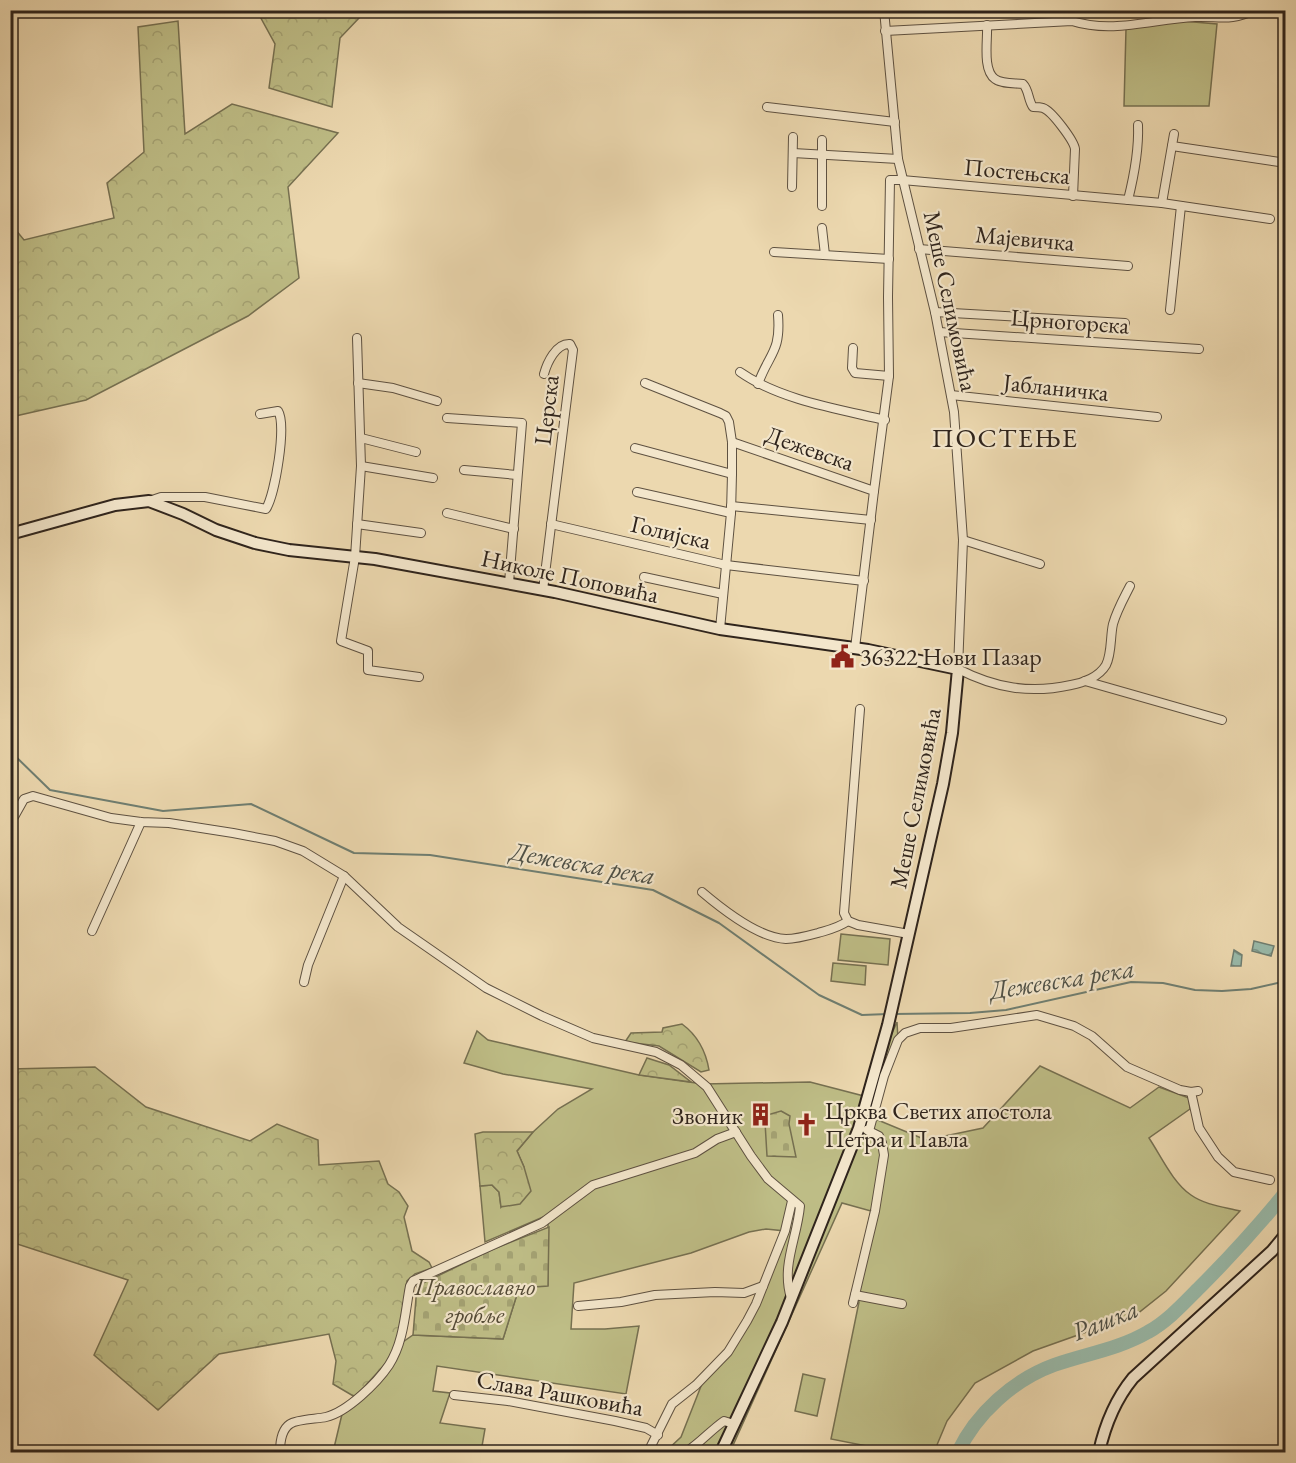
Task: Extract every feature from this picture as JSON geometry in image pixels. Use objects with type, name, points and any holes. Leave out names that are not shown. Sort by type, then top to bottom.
[{"type":"main road","points":[[10,534],[115,505],[149,501]]},
{"type":"main road","name":"Николе Поповића","points":[[149,501],[216,530],[255,543],[289,550],[375,559],[509,583],[720,629],[855,648],[958,669]]},
{"type":"main road","name":"Меше Селимовића","points":[[864,1130],[943,784],[952,733],[958,669]]},
{"type":"main road","points":[[721,1452],[768,1356],[864,1130]]},
{"type":"main road","points":[[1099,1452],[1108,1420],[1124,1389],[1133,1378],[1272,1251],[1286,1234]]},
{"type":"street","name":"Меше Селимовића","points":[[884,10],[898,159],[935,312],[951,395],[963,540],[958,669]]},
{"type":"street","points":[[885,31],[1072,21],[1087,26],[1119,27],[1196,17],[1229,19],[1243,16],[1254,10]]},
{"type":"street","points":[[987,25],[986,57],[990,74],[996,80],[1023,84],[1033,107],[1044,108],[1074,142],[1073,196]]},
{"type":"street","points":[[767,107],[895,122]]},
{"type":"street","points":[[1128,200],[1135,170],[1138,125]]},
{"type":"street","points":[[1162,203],[1174,134]]},
{"type":"street","points":[[792,187],[793,137]]},
{"type":"street","points":[[822,140],[822,206]]},
{"type":"street","points":[[1172,146],[1286,163]]},
{"type":"street","points":[[793,153],[898,159]]},
{"type":"street","name":"Дежевска","points":[[855,648],[889,376],[889,182],[892,179],[902,180]]},
{"type":"street","name":"Постењска","points":[[902,180],[1162,203],[1270,219]]},
{"type":"street","points":[[1170,310],[1181,206]]},
{"type":"street","points":[[822,228],[825,255]]},
{"type":"street","name":"Мајевичка","points":[[920,249],[1128,266]]},
{"type":"street","points":[[774,252],[889,259]]},
{"type":"street","points":[[935,312],[1125,323]]},
{"type":"street","points":[[758,384],[777,345],[780,332],[778,315]]},
{"type":"street","name":"Црногорска","points":[[939,332],[1198,349]]},
{"type":"street","points":[[357,338],[361,466],[355,557],[341,641],[368,651],[369,670],[419,677]]},
{"type":"street","name":"Церска","points":[[543,590],[573,350],[570,344],[560,346],[544,374]]},
{"type":"street","points":[[853,348],[853,372],[889,376]]},
{"type":"street","name":"Дежевска","points":[[740,372],[758,384],[823,406],[885,420]]},
{"type":"street","points":[[358,383],[393,388],[437,401]]},
{"type":"street","name":"Голијска","points":[[645,383],[726,416],[732,442],[731,510],[720,629]]},
{"type":"street","name":"Јабланичка","points":[[951,395],[1157,417]]},
{"type":"street","points":[[149,501],[161,496],[205,497],[266,509],[277,468],[281,419],[278,411],[260,414]]},
{"type":"street","points":[[447,418],[522,423],[509,583]]},
{"type":"street","points":[[360,438],[416,452]]},
{"type":"street","name":"Дежевска","points":[[732,442],[874,491]]},
{"type":"street","points":[[635,448],[732,474]]},
{"type":"street","points":[[361,466],[433,478]]},
{"type":"street","points":[[464,470],[518,475]]},
{"type":"street","name":"Голијска","points":[[637,492],[731,510]]},
{"type":"street","points":[[731,510],[871,520]]},
{"type":"street","points":[[447,513],[514,529]]},
{"type":"street","points":[[357,524],[421,533]]},
{"type":"street","name":"Голијска","points":[[551,524],[726,565]]},
{"type":"street","points":[[963,540],[1040,564]]},
{"type":"street","points":[[726,565],[864,581]]},
{"type":"street","name":"Голијска","points":[[644,577],[723,594]]},
{"type":"street","points":[[958,669],[986,681],[1034,691],[1085,681],[1104,667],[1109,658],[1114,621],[1130,586]]},
{"type":"street","points":[[1085,681],[1222,720]]},
{"type":"street","points":[[860,709],[844,914],[848,921],[858,926],[909,934]]},
{"type":"street","points":[[10,824],[24,799],[33,796],[84,811],[141,822],[169,823],[275,841],[303,852],[344,876],[398,927],[486,988],[592,1038],[656,1052],[681,1065],[707,1086],[768,1179],[800,1206],[798,1226],[787,1273],[791,1298]]},
{"type":"street","points":[[92,931],[110,886],[141,822]]},
{"type":"street","points":[[304,982],[308,965],[344,876]]},
{"type":"street","points":[[702,892],[719,906],[757,930],[774,937],[797,938],[840,926],[848,921]]},
{"type":"street","points":[[902,1304],[854,1299],[875,1211],[884,1155],[881,1139],[876,1134],[864,1130],[898,1040],[905,1033],[920,1028],[951,1028],[1037,1015],[1074,1026],[1092,1036],[1127,1067],[1180,1090],[1195,1092],[1199,1128],[1218,1157],[1234,1172],[1270,1180]]},
{"type":"street","points":[[280,1452],[283,1432],[291,1423],[330,1416],[343,1410],[358,1399],[388,1366],[400,1344],[410,1286],[413,1281],[542,1223],[593,1185],[695,1154],[717,1139],[736,1132]]},
{"type":"street","name":"Слава Рашковића","points":[[648,1452],[672,1404],[701,1380],[732,1347],[756,1304],[785,1231],[792,1201]]},
{"type":"street","points":[[578,1306],[621,1302],[655,1295],[744,1293],[763,1286]]},
{"type":"street","name":"Слава Рашковића","points":[[454,1395],[508,1401],[615,1421],[646,1428],[658,1435]]},
{"type":"street","points":[[686,1452],[724,1421],[734,1424]]},
{"type":"green space","points":[[257,11],[363,11],[340,38],[332,107],[269,88],[275,44]]},
{"type":"green space","points":[[178,21],[185,134],[232,104],[338,133],[288,187],[299,278],[248,316],[86,400],[11,417],[11,224],[24,240],[114,218],[107,183],[144,152],[138,27]]},
{"type":"green space","points":[[1182,21],[1217,24],[1209,106],[1124,106],[1126,29]]},
{"type":"green space","points":[[841,934],[890,939],[888,965],[838,960]]},
{"type":"green space","points":[[833,963],[866,966],[865,985],[831,981]]},
{"type":"green space","points":[[897,1022],[898,1040],[873,1118],[926,1140],[983,1128],[1040,1066],[1130,1108],[1159,1087],[1189,1098],[1190,1109],[1149,1138],[1168,1169],[1179,1184],[1196,1198],[1240,1211],[1166,1291],[1137,1314],[1033,1351],[975,1383],[947,1421],[934,1452],[897,1452],[831,1439],[859,1302],[851,1300],[871,1211],[842,1203],[730,1452],[665,1452],[681,1437],[705,1376],[747,1321],[785,1231],[766,1229],[749,1232],[691,1253],[574,1283],[571,1329],[639,1326],[626,1394],[437,1366],[433,1391],[450,1393],[440,1423],[485,1429],[481,1452],[333,1452],[343,1410],[390,1364],[400,1344],[413,1335],[503,1339],[519,1288],[548,1285],[548,1215],[485,1242],[480,1186],[492,1185],[499,1192],[501,1207],[524,1167],[517,1151],[533,1132],[558,1109],[592,1089],[503,1074],[464,1063],[477,1031],[488,1040],[639,1075],[703,1084],[810,1082],[864,1096]]},
{"type":"green space","points":[[682,1024],[700,1044],[709,1070],[701,1072],[659,1046],[625,1042],[631,1033],[662,1032],[663,1028]]},
{"type":"green space","points":[[647,1058],[669,1065],[691,1082],[639,1075]]},
{"type":"green space","points":[[95,1067],[146,1107],[250,1141],[277,1124],[318,1140],[319,1165],[379,1161],[388,1184],[399,1192],[408,1206],[404,1217],[412,1251],[429,1262],[432,1268],[415,1274],[407,1281],[397,1343],[387,1362],[355,1397],[333,1384],[336,1361],[329,1334],[219,1354],[158,1410],[94,1355],[128,1280],[11,1242],[10,1069]]},
{"type":"green space","points":[[781,1111],[790,1116],[789,1124],[796,1157],[767,1156],[765,1122],[767,1115]]},
{"type":"green space","points":[[533,1132],[517,1151],[531,1191],[520,1204],[501,1207],[499,1192],[492,1185],[480,1186],[475,1134]]},
{"type":"green space","name":"Православно гробље","points":[[549,1227],[548,1286],[519,1288],[503,1339],[413,1335],[417,1286],[491,1250]]},
{"type":"green space","points":[[803,1374],[825,1379],[817,1416],[795,1411]]},
{"type":"water","points":[[1254,941],[1274,946],[1271,956],[1252,951]]},
{"type":"water","points":[[1234,950],[1242,955],[1241,966],[1231,966]]},
{"type":"waterway","name":"Дежевска река","points":[[10,751],[50,790],[163,811],[251,804],[354,853],[430,855],[653,890],[719,923],[819,995],[862,1015],[888,1014]]},
{"type":"waterway","name":"Дежевска река","points":[[894,1014],[1006,1010],[1131,982],[1163,983],[1195,990],[1222,991],[1251,989],[1286,981]]},
{"type":"waterway","name":"Рашка","points":[[958,1452],[985,1412],[1010,1389],[1024,1380],[1054,1365],[1125,1343],[1162,1323],[1222,1264],[1286,1192]]},
{"type":"place","name":"36322 Нови Пазар","points":[[842,656]]},
{"type":"place","name":"Звоник","points":[[761,1115]]},
{"type":"place","name":"Црква Светих апостола Петра и Павла","points":[[807,1124]]},
{"type":"district","name":"ПОСТЕЊЕ","points":[[1005,437]]}]
